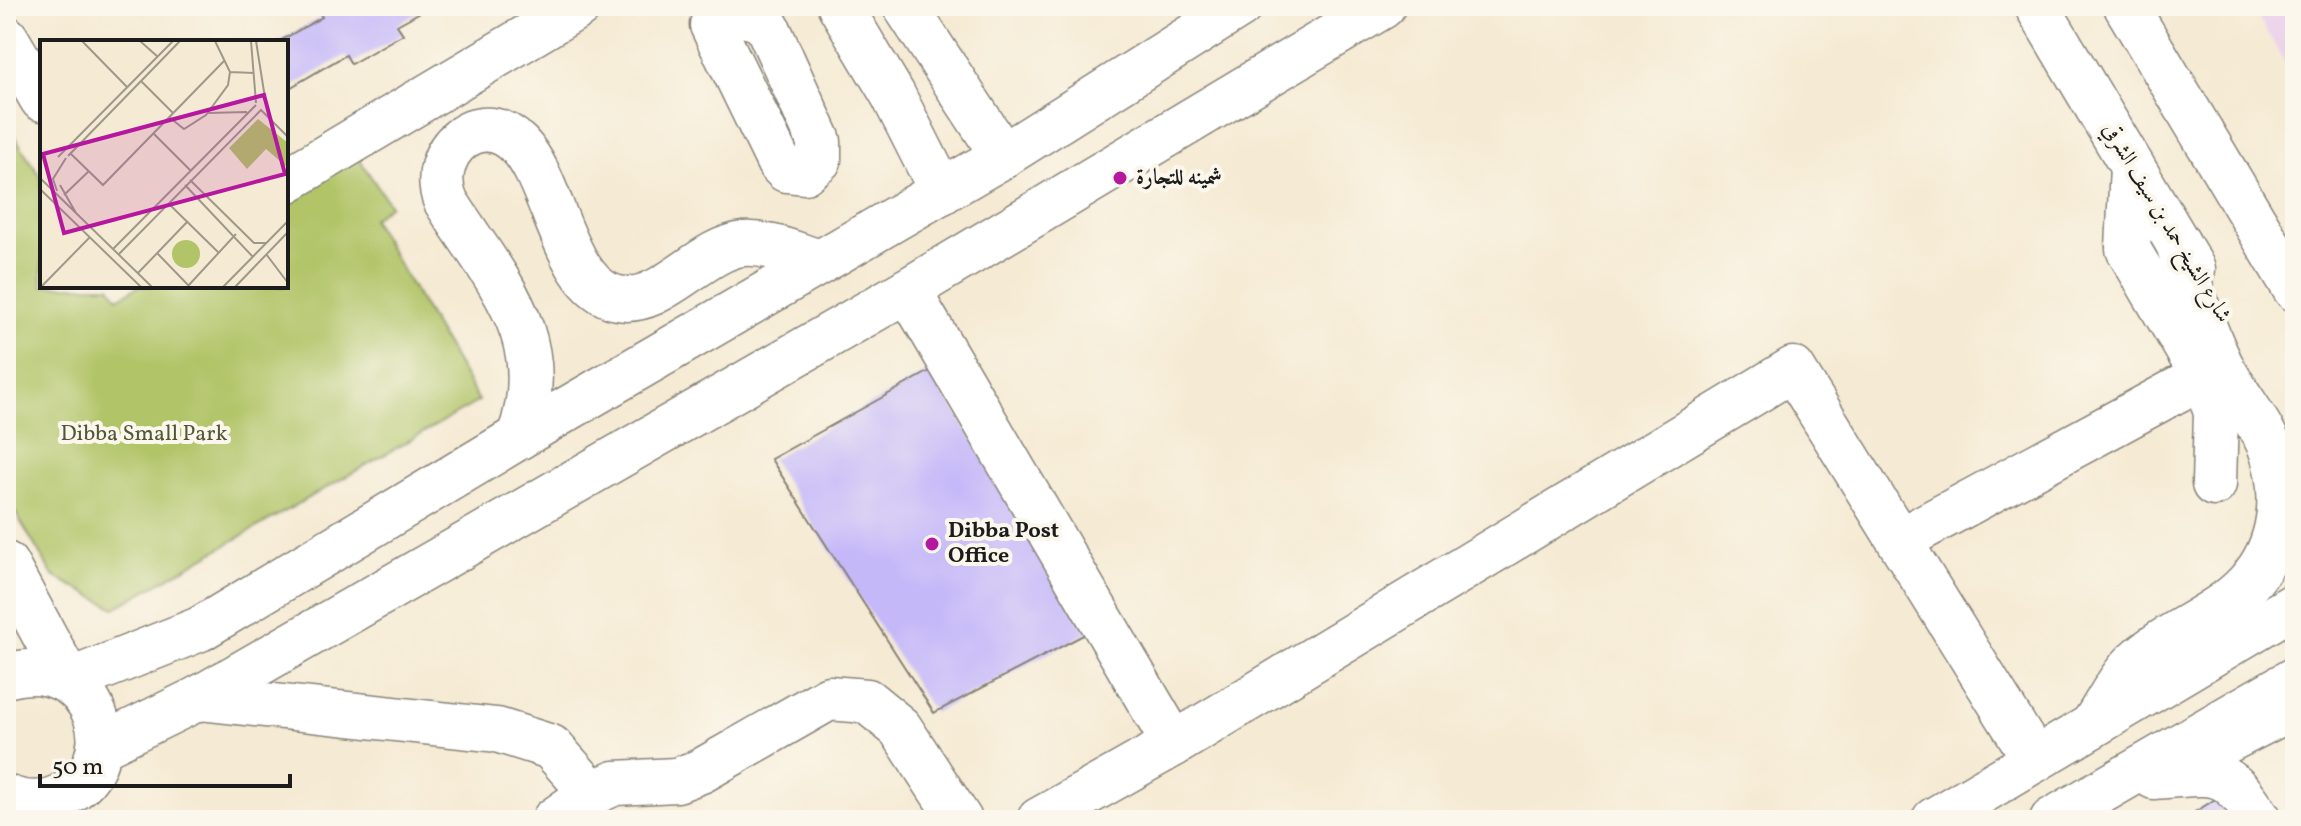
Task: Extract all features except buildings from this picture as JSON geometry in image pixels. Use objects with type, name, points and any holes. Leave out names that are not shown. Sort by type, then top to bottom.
[{"type":"street","points":[[288,180],[579,6]]},
{"type":"street","points":[[840,6],[893,95],[942,192]]},
{"type":"street","points":[[905,6],[940,64],[1003,156]]},
{"type":"street","points":[[6,797],[29,803],[48,801],[67,794],[96,756],[908,290],[1383,6]]},
{"type":"street","name":"شارع الشيخ حمد بن سيف الشرقي","points":[[2037,6],[2295,440]]},
{"type":"street","points":[[2126,6],[2295,289]]},
{"type":"street","points":[[6,676],[24,671],[47,672],[69,681],[200,629],[519,437],[1003,156],[1216,12]]},
{"type":"street","points":[[6,38],[40,96]]},
{"type":"street","points":[[893,95],[940,64]]},
{"type":"street","points":[[519,437],[531,391],[528,342],[520,320],[445,200],[440,186],[444,157],[464,136],[492,131],[518,144],[581,270],[605,295],[622,300],[639,298],[717,252],[742,244],[768,246],[820,262]]},
{"type":"street","points":[[2132,166],[2128,249],[2203,376],[2216,412],[2214,484]]},
{"type":"street","points":[[2260,230],[2295,265]]},
{"type":"street","points":[[2092,726],[2136,661],[2229,601],[2249,582],[2267,556],[2280,515],[2281,490],[2269,446],[2223,368],[2195,310],[2178,243]]},
{"type":"street","points":[[908,290],[1174,744]]},
{"type":"street","points":[[1039,820],[1174,744],[1793,369],[2035,760]]},
{"type":"street","points":[[1900,540],[2203,376]]},
{"type":"street","points":[[6,565],[69,681],[94,709],[99,728],[86,820]]},
{"type":"street","points":[[6,565],[6,579]]},
{"type":"street","points":[[1934,820],[2295,605]]},
{"type":"street","points":[[2052,820],[2295,679]]},
{"type":"street","points":[[199,698],[497,730],[551,747],[592,793]]},
{"type":"street","points":[[554,820],[592,793],[615,783],[677,780],[701,771],[829,698],[867,701],[900,728],[960,820]]},
{"type":"street","points":[[2137,771],[2192,759],[2295,706]]},
{"type":"street","points":[[2137,771],[2216,773],[2238,785],[2260,820]]},
{"type":"street","points":[[6,804],[13,820]]},
{"type":"street","points":[[2287,820],[2295,818]]},
{"type":"shaded area","points":[[2252,6],[2295,6],[2295,80]]},
{"type":"green space","name":"Dibba Small Park","points":[[6,123],[40,176],[40,288],[111,288],[118,298],[136,288],[288,288],[288,194],[355,153],[390,205],[372,219],[479,401],[115,608],[53,576],[6,497]]},
{"type":"place","name":"شمينه للتجارة","points":[[1120,178]]},
{"type":"place","name":"Dibba Post Office","points":[[932,544]]}]
